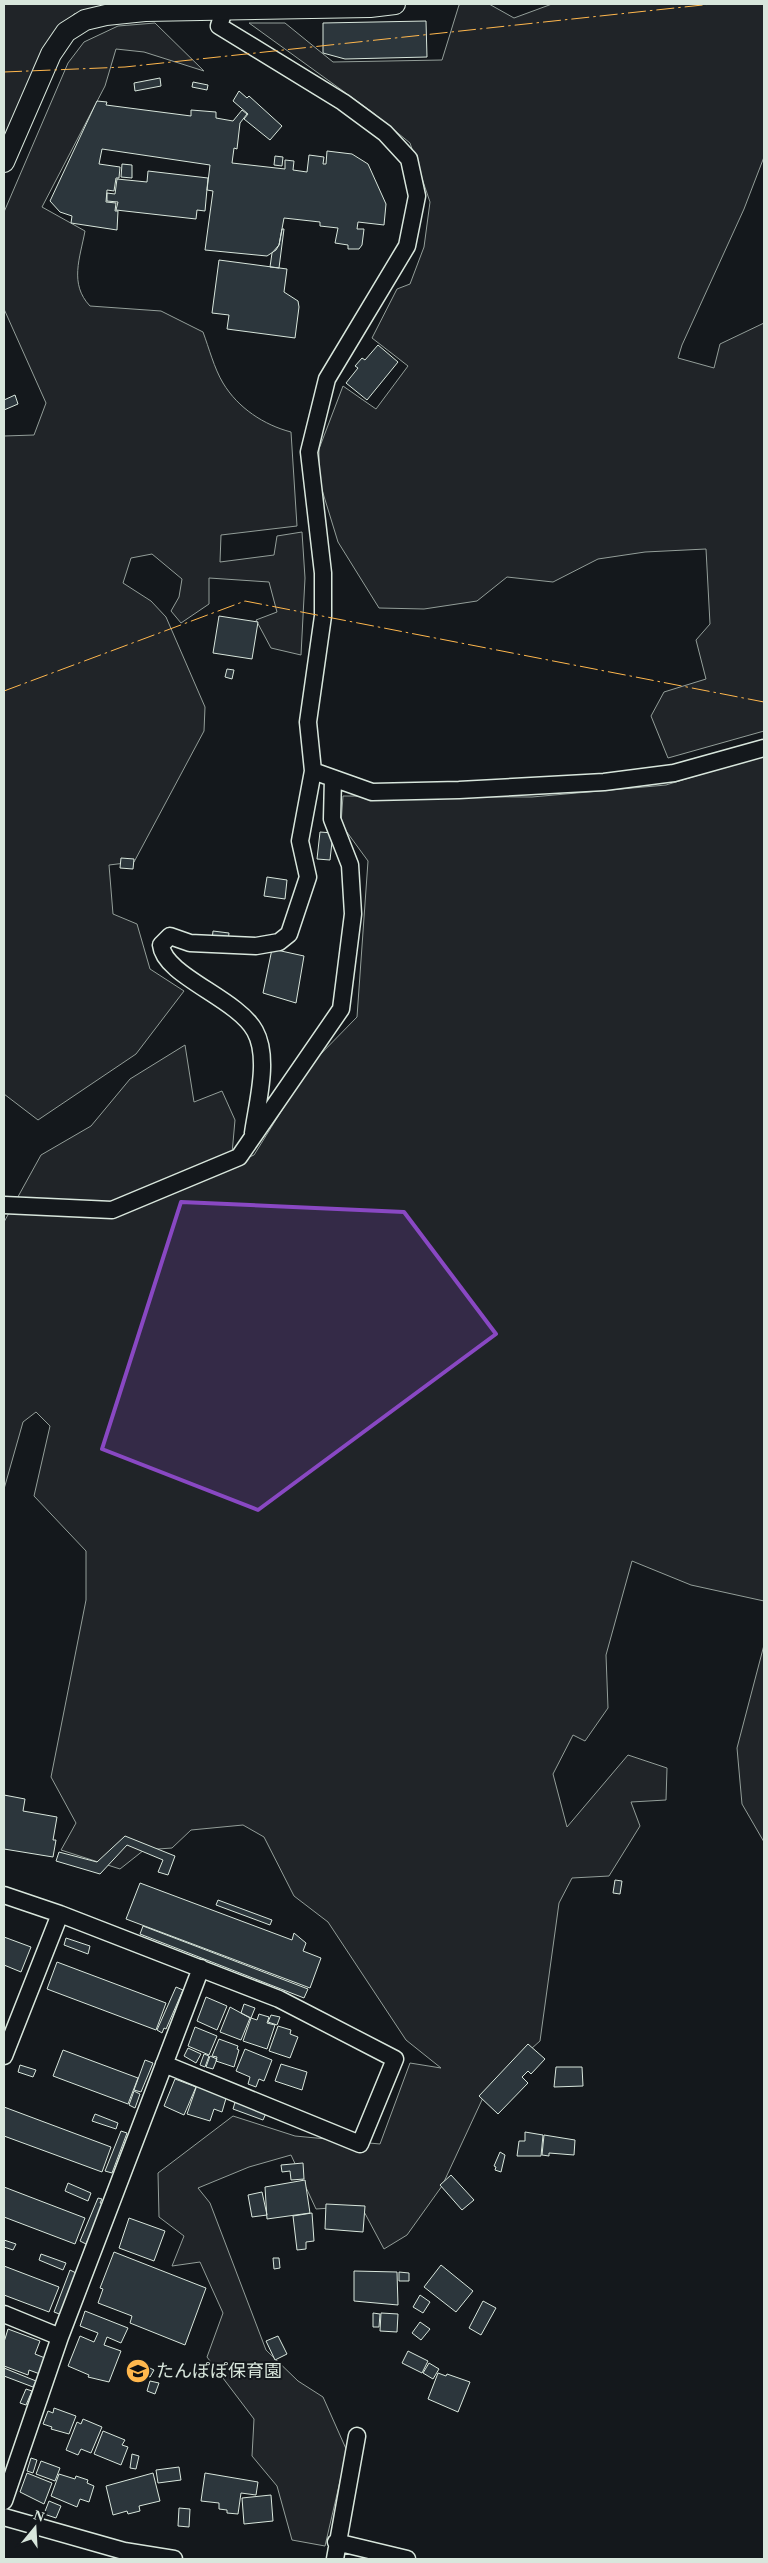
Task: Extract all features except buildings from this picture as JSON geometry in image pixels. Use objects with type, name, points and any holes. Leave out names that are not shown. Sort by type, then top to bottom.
[{"type":"street","points":[[4,162],[51,54],[66,32],[85,20],[106,15],[144,11],[224,7],[370,7],[395,4]]},
{"type":"street","points":[[224,7],[219,26],[343,102],[385,133],[409,159],[417,196],[407,246],[327,379],[309,452],[323,573],[323,616],[308,722],[313,771],[300,842],[308,877],[289,934],[279,942],[256,946],[190,943],[170,936],[161,945],[162,954],[180,972],[238,1011],[255,1031],[263,1067],[252,1138]]},
{"type":"street","points":[[313,771],[372,792],[459,790],[604,782],[674,773],[764,748]]},
{"type":"street","points":[[4,1205],[112,1210],[240,1157],[341,1009],[353,914],[350,864],[332,819],[333,778]]},
{"type":"street","points":[[4,1895],[60,1914],[279,1999],[395,2059],[360,2144],[164,2064]]},
{"type":"street","points":[[4,2056],[60,1914]]},
{"type":"street","points":[[4,2500],[60,2337],[201,1968]]},
{"type":"street","points":[[4,2314],[60,2337]]},
{"type":"street","points":[[334,2559],[356,2436]]},
{"type":"street","points":[[4,2516],[124,2551],[174,2559]]},
{"type":"street","points":[[336,2542],[407,2559]]},
{"type":"highlighted area","points":[[181,1202],[404,1212],[496,1334],[258,1510],[102,1449]]},
{"type":"shaded area","points":[[4,4],[108,4],[74,14],[57,32],[4,144]]},
{"type":"shaded area","points":[[489,4],[514,18],[552,4],[764,4],[764,157],[744,209],[682,345],[678,358],[714,368],[720,344],[764,323],[764,731],[668,758],[651,716],[664,692],[706,679],[696,640],[710,624],[706,549],[645,552],[598,559],[553,582],[507,577],[477,601],[424,609],[379,608],[338,542],[319,480],[319,449],[343,386],[376,409],[408,366],[372,338],[397,289],[410,284],[424,247],[430,202],[410,143],[372,112],[249,23],[285,23],[333,62],[442,60],[459,5]]},
{"type":"shaded area","points":[[155,23],[204,71],[144,52],[116,49],[105,86],[42,207],[85,231],[79,261],[78,280],[84,298],[90,306],[161,311],[203,332],[220,377],[236,400],[262,420],[291,432],[297,526],[221,535],[220,562],[274,555],[277,536],[302,532],[305,578],[301,655],[271,648],[256,620],[277,612],[269,582],[209,578],[209,604],[181,623],[171,611],[179,597],[182,579],[152,554],[131,558],[123,583],[151,601],[166,617],[205,707],[204,731],[134,862],[109,865],[113,914],[137,924],[150,969],[184,991],[136,1054],[38,1120],[4,1094],[4,436],[34,435],[46,403],[4,309],[4,212],[68,63],[84,42],[118,26]]},
{"type":"shaded area","points":[[764,755],[764,1601],[691,1585],[632,1561],[606,1655],[608,1708],[585,1741],[573,1735],[553,1774],[567,1827],[628,1755],[667,1768],[666,1800],[631,1802],[640,1826],[609,1876],[572,1878],[559,1903],[540,2041],[488,2087],[442,2186],[407,2235],[384,2249],[361,2206],[316,2209],[291,2155],[249,2167],[198,2188],[210,2203],[266,2350],[298,2381],[323,2397],[347,2451],[325,2546],[292,2540],[277,2486],[252,2456],[254,2419],[207,2357],[223,2313],[200,2262],[172,2266],[184,2236],[159,2217],[158,2173],[233,2116],[295,2136],[380,2144],[410,2063],[441,2068],[406,2040],[328,1922],[294,1896],[264,1837],[243,1825],[191,1830],[172,1848],[144,1850],[120,1869],[61,1850],[76,1823],[51,1777],[86,1600],[86,1551],[34,1496],[50,1426],[36,1412],[23,1422],[4,1489],[4,1222],[41,1155],[91,1126],[130,1079],[185,1045],[194,1102],[222,1091],[235,1120],[231,1165],[254,1155],[310,1065],[357,1017],[368,861],[341,824],[343,796],[532,797],[666,785]]},
{"type":"shaded area","points":[[764,1645],[764,1842],[742,1804],[737,1748]]},
{"type":"power","points":[[4,72],[125,67],[712,4]]},
{"type":"power","points":[[4,691],[245,601],[764,702]]},
{"type":"place","name":"たんぽぽ保育園","points":[[138,2371]]}]
